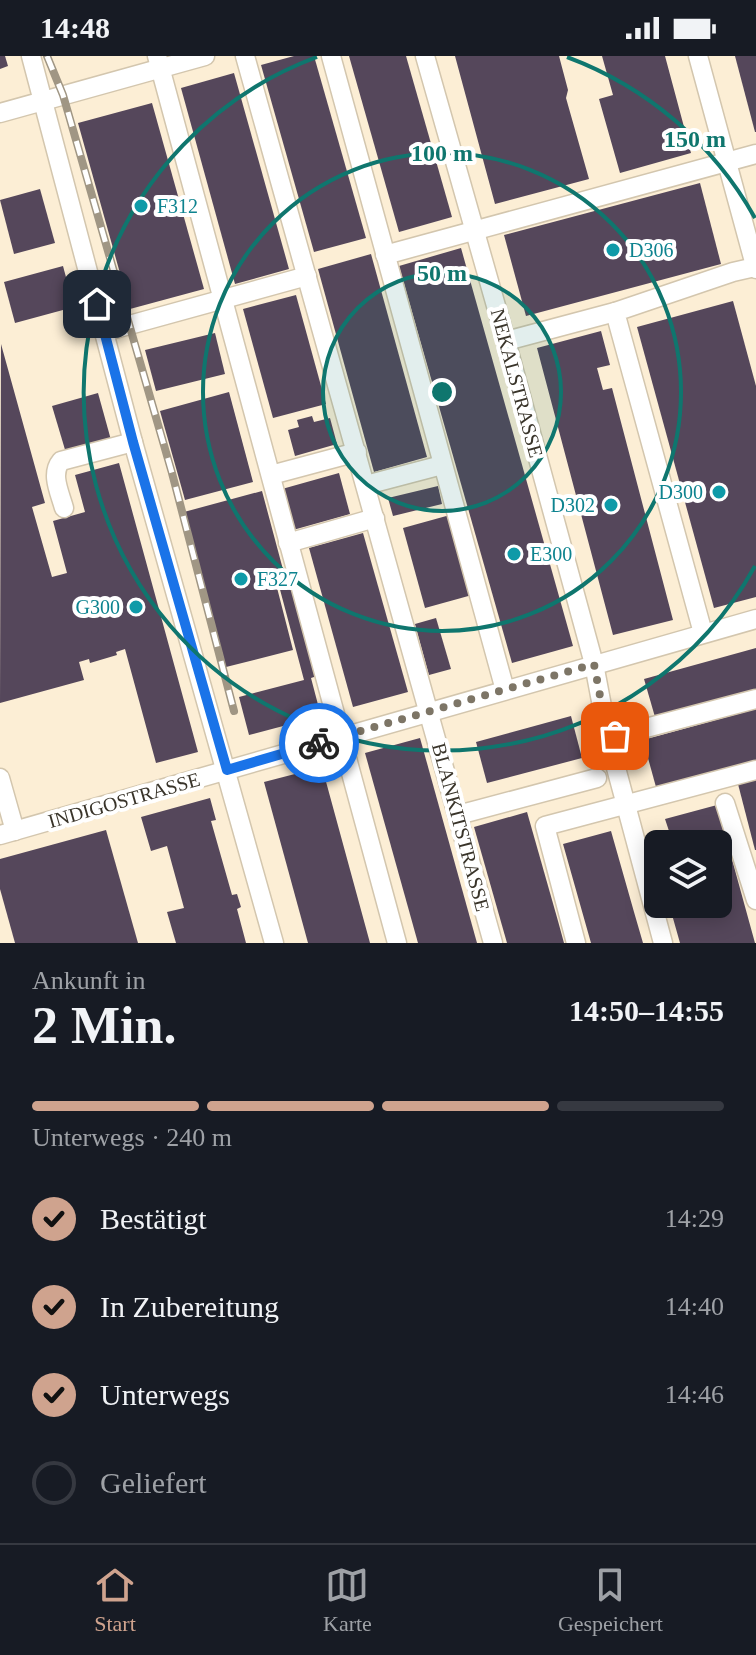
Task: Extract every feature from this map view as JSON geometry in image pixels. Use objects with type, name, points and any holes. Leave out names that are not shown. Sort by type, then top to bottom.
[{"type":"street","points":[[31,56],[133,442],[274,943]]},
{"type":"street","points":[[0,113],[159,62],[205,56]]},
{"type":"street","name":"BLANKITSTRASSE","points":[[245,56],[493,943]]},
{"type":"street","points":[[331,56],[505,690]]},
{"type":"street","name":"NEKALSTRASSE","points":[[425,56],[594,664],[608,738],[663,943]]},
{"type":"street","points":[[506,341],[615,312],[755,265],[698,56]]},
{"type":"street","points":[[159,62],[397,943]]},
{"type":"street","points":[[385,255],[756,154]]},
{"type":"street","points":[[104,332],[307,276]]},
{"type":"street","points":[[615,312],[703,633]]},
{"type":"street","points":[[64,508],[55,476],[55,468],[61,461],[133,442]]},
{"type":"street","points":[[271,475],[357,452]]},
{"type":"street","points":[[366,485],[442,465]]},
{"type":"street","points":[[288,543],[375,518]]},
{"type":"street","name":"INDIGOSTRASSE","points":[[7,833],[756,619]]},
{"type":"street","points":[[608,738],[756,699]]},
{"type":"street","points":[[576,943],[545,826],[756,770]]},
{"type":"street","points":[[0,778],[7,833]]},
{"type":"street","points":[[458,815],[597,778]]},
{"type":"street","points":[[725,803],[756,900]]},
{"type":"building","points":[[0,56],[5,56],[8,66],[0,69]]},
{"type":"building","points":[[294,56],[314,56],[366,238],[314,252],[261,65]]},
{"type":"building","points":[[349,56],[406,56],[452,217],[399,232]]},
{"type":"building","points":[[455,56],[559,56],[568,90],[566,98],[589,179],[495,204]]},
{"type":"building","points":[[602,56],[665,56],[691,153],[620,173],[599,99],[613,95]]},
{"type":"building","points":[[735,56],[756,56],[756,132],[755,132]]},
{"type":"building","points":[[234,73],[289,269],[235,284],[181,88]]},
{"type":"building","name":"F312","points":[[152,103],[204,289],[130,309],[78,123]]},
{"type":"building","name":"D306","points":[[700,183],[721,264],[526,316],[504,235]]},
{"type":"building","points":[[40,189],[55,243],[14,254],[0,200]]},
{"type":"building","name":"E300","points":[[461,248],[573,646],[512,663],[399,266]]},
{"type":"building","points":[[371,254],[427,457],[374,472],[318,269]]},
{"type":"building","points":[[63,266],[74,307],[15,323],[4,282]]},
{"type":"building","points":[[296,295],[326,404],[273,418],[243,309]]},
{"type":"building","name":"D300","points":[[733,301],[756,386],[756,597],[714,608],[637,327]]},
{"type":"building","name":"D302","points":[[601,331],[610,365],[597,368],[603,390],[612,388],[673,620],[613,635],[537,348]]},
{"type":"building","points":[[215,333],[225,374],[156,391],[145,350]]},
{"type":"building","points":[[1,344],[45,503],[32,507],[52,577],[67,573],[53,521],[85,512],[75,475],[119,463],[198,752],[156,763],[125,649],[116,652],[117,655],[90,663],[89,659],[79,662],[84,680],[0,703]]},
{"type":"building","points":[[229,392],[253,482],[185,500],[160,411]]},
{"type":"building","points":[[98,393],[111,440],[66,453],[52,406]]},
{"type":"building","points":[[312,416],[314,422],[330,418],[337,444],[295,456],[288,430],[299,427],[297,420]]},
{"type":"building","points":[[339,473],[350,514],[293,530],[282,489]]},
{"type":"building","points":[[438,486],[442,504],[393,516],[388,498]]},
{"type":"building","name":"F327","points":[[262,491],[285,577],[275,580],[293,650],[226,667],[184,512]]},
{"type":"building","points":[[450,515],[472,595],[425,608],[403,528]]},
{"type":"building","points":[[363,533],[408,692],[353,707],[309,548]]},
{"type":"building","points":[[296,576],[323,674],[311,678],[321,716],[249,735],[239,697],[304,680],[278,582]]},
{"type":"building","points":[[436,618],[451,669],[429,675],[415,624]]},
{"type":"building","points":[[756,648],[756,689],[655,717],[644,679]]},
{"type":"building","points":[[756,709],[756,760],[656,787],[643,740]]},
{"type":"building","points":[[571,716],[582,758],[487,783],[476,742]]},
{"type":"building","points":[[420,738],[477,943],[418,943],[365,753]]},
{"type":"building","points":[[322,767],[370,943],[308,943],[264,782]]},
{"type":"building","points":[[756,779],[756,850],[755,850],[738,784]]},
{"type":"building","points":[[210,798],[216,820],[211,821],[232,895],[237,894],[241,907],[237,909],[246,943],[176,943],[167,912],[184,908],[167,846],[151,851],[141,817]]},
{"type":"building","points":[[717,805],[724,830],[669,830],[665,819]]},
{"type":"building","points":[[527,812],[564,943],[507,943],[474,827]]},
{"type":"building","points":[[106,830],[138,943],[15,943],[0,889],[0,859]]},
{"type":"building","points":[[611,831],[643,943],[591,943],[563,844]]},
{"type":"building","points":[[732,859],[755,943],[680,943],[673,918],[732,918]]},
{"type":"railway","points":[[47,56],[63,95],[172,473],[234,711]]},
{"type":"way so far","points":[[319,743],[594,664],[608,738],[615,736]]},
{"type":"place","name":"F312","points":[[141,206]]},
{"type":"place","name":"D306","points":[[613,250]]},
{"type":"place","name":"D300","points":[[719,492]]},
{"type":"place","name":"D302","points":[[611,505]]},
{"type":"place","name":"E300","points":[[514,554]]},
{"type":"place","name":"F327","points":[[241,579]]},
{"type":"place","name":"G300","points":[[136,607]]},
{"type":"route","points":[[97,304],[133,442],[227,770],[319,743]]}]
